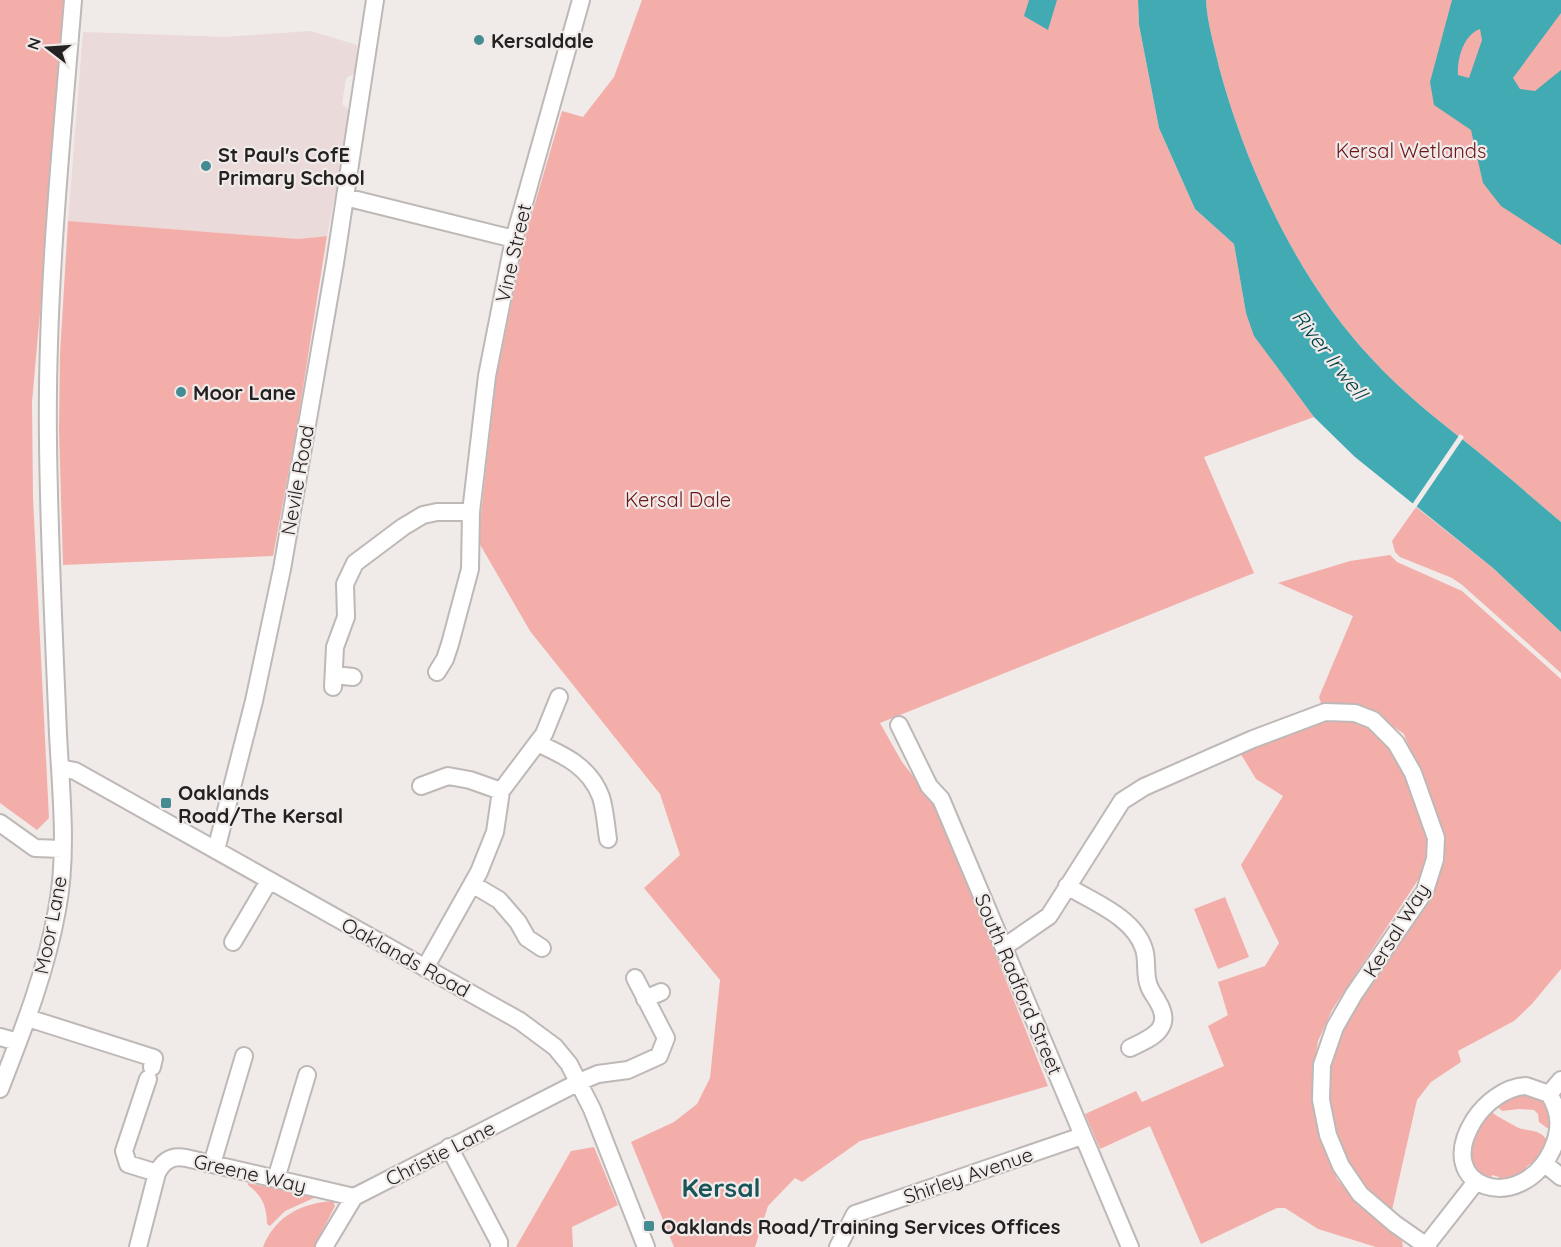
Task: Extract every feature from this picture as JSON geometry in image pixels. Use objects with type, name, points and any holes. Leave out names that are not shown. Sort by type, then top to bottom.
[{"type":"street","name":"Moor Lane","points":[[0,1089],[41,978],[58,909],[62,849],[51,566],[47,380],[54,234],[74,0]]},
{"type":"street","name":"Nevile Road","points":[[216,850],[254,701],[282,569],[345,197],[375,0]]},
{"type":"street","name":"Vine Street","points":[[446,664],[470,569],[471,512],[487,376],[514,239],[581,0]]},
{"type":"street","points":[[345,197],[514,239]]},
{"type":"street","points":[[353,677],[333,681],[335,647],[346,617],[345,584],[355,563],[423,515],[437,512],[471,512]]},
{"type":"street","points":[[425,968],[472,884],[495,832],[501,791],[544,734],[559,697]]},
{"type":"street","name":"Kersal Way","points":[[1004,947],[1048,916],[1122,801],[1144,787],[1252,739],[1325,712],[1355,713],[1373,720],[1396,743],[1413,773],[1436,838],[1435,859],[1425,891],[1354,994],[1335,1027],[1322,1065],[1322,1100],[1328,1135],[1341,1166],[1360,1194],[1395,1224],[1426,1246]]},
{"type":"street","name":"South Radford Street","points":[[899,725],[929,786],[941,799],[1130,1247]]},
{"type":"street","points":[[537,743],[569,757],[589,774],[601,797],[608,839]]},
{"type":"street","name":"Oaklands Road","points":[[60,768],[75,771],[538,1033],[555,1047],[569,1064],[579,1082],[592,1109],[646,1247]]},
{"type":"street","points":[[421,786],[448,776],[470,780],[501,791]]},
{"type":"street","points":[[0,823],[35,848],[62,849]]},
{"type":"street","points":[[233,942],[269,881]]},
{"type":"street","points":[[472,884],[500,900],[518,922],[527,938],[542,948]]},
{"type":"street","points":[[1066,886],[1129,925],[1140,939],[1146,954],[1148,984],[1162,1010],[1166,1033],[1130,1047]]},
{"type":"street","name":"Christie Lane","points":[[354,1197],[579,1082],[598,1074],[628,1070],[659,1056],[666,1038],[653,995],[635,978]]},
{"type":"street","points":[[28,1018],[151,1068],[124,1151],[128,1164],[157,1173],[138,1247]]},
{"type":"street","points":[[0,1037],[18,1042]]},
{"type":"street","points":[[212,1164],[244,1056]]},
{"type":"street","points":[[276,1179],[307,1075]]},
{"type":"street","points":[[1549,1094],[1561,1080]]},
{"type":"street","points":[[1518,1087],[1534,1088],[1549,1094],[1558,1111],[1560,1129],[1554,1147],[1544,1163],[1529,1179],[1510,1187],[1492,1188],[1475,1183],[1466,1170],[1463,1153],[1470,1127],[1477,1116],[1487,1104],[1502,1093],[1518,1087]]},
{"type":"street","name":"Shirley Avenue","points":[[838,1247],[855,1214],[1082,1136]]},
{"type":"street","points":[[449,1147],[499,1242],[499,1247]]},
{"type":"street","name":"Greene Way","points":[[157,1173],[163,1164],[180,1157],[354,1197]]},
{"type":"street","points":[[1544,1163],[1561,1177]]},
{"type":"street","points":[[1426,1246],[1475,1183]]},
{"type":"street","points":[[324,1247],[354,1197]]},
{"type":"shaded area","name":"St Paul's CofE Primary School","points":[[310,31],[357,45],[357,72],[346,78],[342,104],[351,112],[327,236],[299,239],[68,221],[83,32],[226,37]]},
{"type":"green space","points":[[0,0],[65,0],[57,124],[32,402],[33,498],[49,818],[37,830],[0,803]]},
{"type":"green space","name":"Kersal Dale","points":[[642,0],[1138,0],[1139,25],[1159,128],[1195,209],[1234,244],[1246,313],[1272,360],[1314,417],[1204,457],[1254,573],[880,723],[902,762],[936,805],[1048,1086],[860,1141],[802,1182],[795,1178],[768,1206],[755,1247],[674,1247],[631,1142],[674,1122],[697,1104],[710,1078],[720,980],[644,888],[680,855],[660,794],[530,631],[478,541],[496,379],[524,241],[562,111],[583,117],[614,77]]},
{"type":"green space","name":"Kersal Wetlands","points":[[1206,0],[1561,0],[1561,522],[1394,382],[1372,359],[1321,295],[1278,222],[1244,144],[1219,67],[1209,25]]},
{"type":"green space","name":"Moor Lane","points":[[68,221],[299,239],[327,236],[295,438],[273,556],[63,565],[59,430],[60,354]]},
{"type":"green space","points":[[1416,507],[1493,568],[1561,632],[1561,673],[1461,584],[1452,578],[1400,557],[1395,552],[1392,541]]},
{"type":"green space","points":[[1390,555],[1397,562],[1462,591],[1561,679],[1561,969],[1531,1005],[1514,1021],[1458,1051],[1461,1062],[1431,1082],[1417,1100],[1392,1210],[1356,1178],[1330,1126],[1327,1074],[1337,1033],[1428,891],[1440,828],[1404,734],[1368,709],[1344,704],[1321,703],[1319,697],[1353,616],[1278,583],[1350,561]]},
{"type":"green space","points":[[1332,716],[1363,720],[1392,744],[1429,829],[1430,846],[1422,874],[1332,1010],[1318,1041],[1312,1078],[1318,1122],[1327,1155],[1337,1179],[1359,1206],[1402,1241],[1403,1247],[1376,1247],[1318,1229],[1285,1208],[1277,1208],[1201,1244],[1150,1126],[1100,1149],[1085,1114],[1136,1091],[1142,1102],[1224,1066],[1208,1026],[1228,1015],[1218,982],[1265,966],[1279,943],[1241,865],[1283,796],[1256,779],[1239,751]]},
{"type":"green space","points":[[1225,897],[1249,957],[1218,969],[1194,909]]},
{"type":"green space","points":[[1524,1091],[1548,1102],[1552,1127],[1547,1128],[1539,1122],[1538,1114],[1534,1110],[1502,1111],[1496,1105]]},
{"type":"green space","points":[[1490,1110],[1515,1126],[1541,1134],[1548,1142],[1533,1166],[1530,1164],[1526,1167],[1527,1171],[1523,1175],[1498,1184],[1499,1177],[1492,1175],[1489,1183],[1471,1167],[1470,1150],[1473,1136]]},
{"type":"green space","points":[[594,1147],[618,1205],[572,1227],[573,1247],[516,1247],[571,1151]]},
{"type":"green space","points":[[248,1183],[316,1197],[285,1211],[270,1226],[267,1224],[263,1202]]},
{"type":"green space","points":[[333,1201],[335,1206],[314,1247],[263,1247],[275,1227],[291,1213],[300,1208]]},
{"type":"water","points":[[1029,0],[1057,0],[1048,30],[1024,16]]},
{"type":"water","name":"River Irwell","points":[[1138,0],[1206,0],[1209,25],[1219,67],[1244,144],[1278,222],[1321,295],[1372,359],[1394,382],[1561,522],[1561,632],[1493,568],[1355,457],[1314,417],[1254,336],[1246,313],[1234,244],[1195,209],[1159,128],[1139,25]]},
{"type":"water","points":[[1452,0],[1561,0],[1561,13],[1513,78],[1520,89],[1535,91],[1561,70],[1561,245],[1501,206],[1483,183],[1471,130],[1434,105],[1430,82]],"holes":[[[1480,29],[1482,40],[1469,78],[1458,75],[1460,55],[1465,42]]]},
{"type":"pier","points":[[1460,434],[1464,437],[1415,509],[1411,506]]},
{"type":"place","name":"Kersaldale","points":[[479,40]]},
{"type":"place","name":"St Paul's CofE Primary School","points":[[206,166]]},
{"type":"place","name":"Moor Lane","points":[[181,392]]},
{"type":"place","name":"Oaklands Road/The Kersal","points":[[166,803]]},
{"type":"place","name":"Oaklands Road/Training Services Offices","points":[[649,1226]]},
{"type":"district","name":"Kersal","points":[[721,1187]]}]
